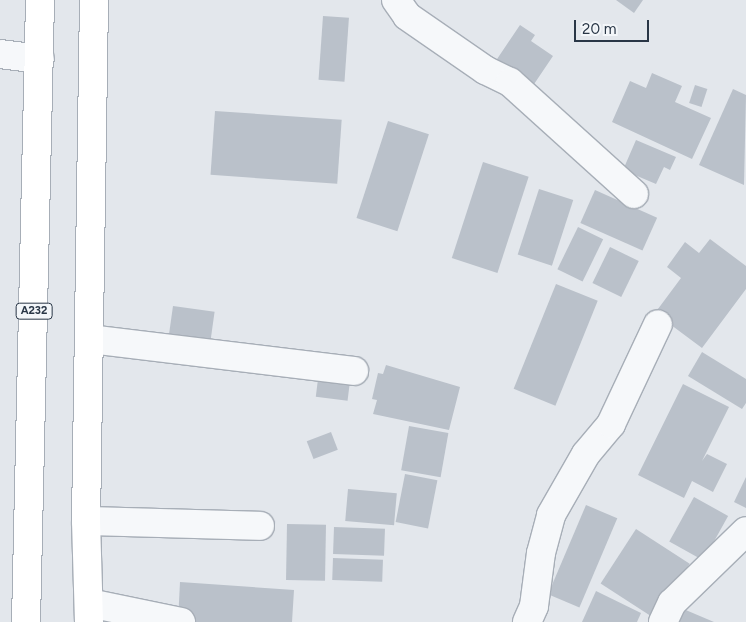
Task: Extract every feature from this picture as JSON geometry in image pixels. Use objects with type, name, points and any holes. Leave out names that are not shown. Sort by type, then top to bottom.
[{"type":"highway","name":"A232","points":[[26,622],[40,0]]},
{"type":"highway","points":[[89,612],[86,521],[94,0]]},
{"type":"street","points":[[396,0],[407,16],[485,70],[510,82],[634,194]]},
{"type":"street","points":[[0,54],[40,59]]},
{"type":"street","points":[[527,622],[534,606],[541,553],[551,515],[586,454],[611,424],[658,324]]},
{"type":"street","points":[[90,339],[354,371]]},
{"type":"street","points":[[86,521],[260,526]]},
{"type":"street","points":[[663,622],[672,603],[746,531]]},
{"type":"street","points":[[89,612],[181,622]]},
{"type":"building","points":[[616,0],[643,0],[634,13]]},
{"type":"building","points":[[323,16],[349,18],[344,82],[319,80]]},
{"type":"building","points":[[520,25],[535,35],[531,41],[553,56],[524,99],[487,74]]},
{"type":"building","points":[[652,73],[682,86],[675,102],[711,118],[692,159],[612,122],[630,81],[646,88]]},
{"type":"building","points":[[695,85],[707,89],[701,107],[689,103]]},
{"type":"building","points":[[733,89],[746,95],[744,185],[699,165]]},
{"type":"building","points":[[215,111],[342,120],[337,184],[211,175]]},
{"type":"building","points":[[388,121],[429,134],[397,231],[356,218]]},
{"type":"building","points":[[636,140],[676,157],[670,170],[664,167],[656,184],[623,170]]},
{"type":"building","points":[[483,162],[529,177],[497,273],[452,258]]},
{"type":"building","points":[[539,189],[573,200],[552,266],[518,255]]},
{"type":"building","points":[[595,190],[657,218],[642,251],[580,223]]},
{"type":"building","points":[[578,227],[603,239],[583,282],[557,269]]},
{"type":"building","points":[[710,239],[746,266],[746,289],[702,348],[655,313],[681,278],[667,267],[685,242],[699,253]]},
{"type":"building","points":[[610,247],[639,261],[621,297],[592,283]]},
{"type":"building","points":[[556,284],[598,301],[555,406],[514,389]]},
{"type":"building","points":[[173,306],[215,312],[210,344],[169,338]]},
{"type":"building","points":[[702,352],[746,379],[746,403],[742,409],[688,376]]},
{"type":"building","points":[[386,365],[460,387],[449,430],[373,414],[377,400],[372,399],[378,373],[383,374]]},
{"type":"building","points":[[318,379],[350,383],[348,401],[316,397]]},
{"type":"building","points":[[683,384],[729,407],[702,461],[707,454],[727,464],[713,492],[692,481],[684,498],[638,475]]},
{"type":"building","points":[[409,426],[448,433],[441,477],[401,470]]},
{"type":"building","points":[[331,432],[338,450],[314,459],[307,441]]},
{"type":"building","points":[[405,474],[437,480],[428,528],[396,522]]},
{"type":"building","points":[[746,477],[746,508],[734,502]]},
{"type":"building","points":[[348,489],[397,493],[394,525],[345,521]]},
{"type":"building","points":[[694,497],[728,516],[703,561],[669,542]]},
{"type":"building","points":[[586,505],[617,518],[579,608],[548,594]]},
{"type":"building","points":[[287,524],[326,525],[325,581],[286,580]]},
{"type":"building","points":[[334,527],[385,529],[384,556],[333,554]]},
{"type":"building","points":[[636,529],[690,564],[654,618],[601,584]]},
{"type":"building","points":[[333,558],[383,560],[382,582],[332,580]]},
{"type":"building","points":[[180,582],[294,590],[292,622],[178,622]]},
{"type":"building","points":[[596,591],[641,613],[637,622],[582,622]]},
{"type":"building","points":[[681,608],[714,622],[676,622]]}]
